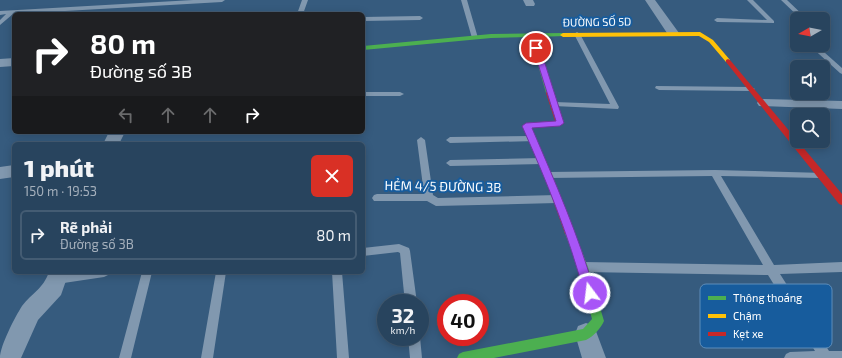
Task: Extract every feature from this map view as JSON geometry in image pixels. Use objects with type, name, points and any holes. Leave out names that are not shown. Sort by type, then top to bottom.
[{"type":"street","points":[[650,0],[673,33]]},
{"type":"street","name":"ĐƯỜNG SỐ 5D","points":[[365,48],[475,38],[532,35],[700,34],[710,41],[751,89]]},
{"type":"street","points":[[474,357],[586,334],[598,321],[583,267],[548,175],[526,126],[560,123],[532,35]]},
{"type":"street","points":[[0,63],[12,62]]},
{"type":"street","points":[[751,89],[764,103],[842,201]]},
{"type":"street","points":[[764,103],[842,104]]},
{"type":"street","points":[[0,173],[12,171]]},
{"type":"street","points":[[10,358],[30,313],[54,288],[58,275]]},
{"type":"street","points":[[586,334],[594,358]]},
{"type":"lane","points":[[0,13],[222,0]]},
{"type":"lane","points":[[301,12],[305,0]]},
{"type":"lane","points":[[464,0],[475,38]]},
{"type":"lane","points":[[717,20],[772,22],[750,0]]},
{"type":"lane","points":[[784,0],[797,12]]},
{"type":"lane","points":[[0,23],[12,12]]},
{"type":"lane","points":[[365,19],[420,18]]},
{"type":"lane","points":[[554,104],[615,107],[577,34]]},
{"type":"lane","points":[[820,52],[842,72]]},
{"type":"lane","points":[[659,88],[751,89]]},
{"type":"lane","points":[[365,94],[400,94]]},
{"type":"lane","points":[[450,140],[532,139]]},
{"type":"lane","points":[[421,140],[428,197]]},
{"type":"lane","points":[[450,163],[542,161]]},
{"type":"lane","points":[[715,173],[780,284]]},
{"type":"lane","points":[[548,175],[715,173],[821,175]]},
{"type":"lane","name":"HẺM 4/5 ĐƯỜNG 3B","points":[[377,198],[428,197],[436,202],[557,200]]},
{"type":"lane","points":[[365,252],[400,248],[404,251],[410,294]]},
{"type":"lane","points":[[583,267],[771,270],[842,267]]},
{"type":"lane","points":[[58,275],[73,274]]},
{"type":"lane","points":[[125,358],[146,274]]},
{"type":"lane","points":[[207,358],[221,274]]},
{"type":"lane","points":[[338,274],[343,358]]},
{"type":"lane","points":[[415,346],[416,358]]},
{"type":"lane","points":[[819,348],[825,357]]},
{"type":"lane","points":[[790,358],[842,357]]},
{"type":"traffic: fast","points":[[532,35],[550,93]]},
{"type":"traffic: fast","points":[[365,48],[491,36],[563,35]]},
{"type":"traffic: fast","points":[[463,358],[586,334],[598,321],[583,267],[569,231]]},
{"type":"traffic: slow","points":[[563,35],[700,34],[711,41],[728,61]]},
{"type":"traffic: jam","points":[[728,61],[842,201]]},
{"type":"traffic: jam","points":[[550,93],[560,123],[526,126],[548,175],[569,231]]},
{"type":"route","points":[[536,48],[560,123],[526,126],[548,175],[583,267],[590,293]]}]
